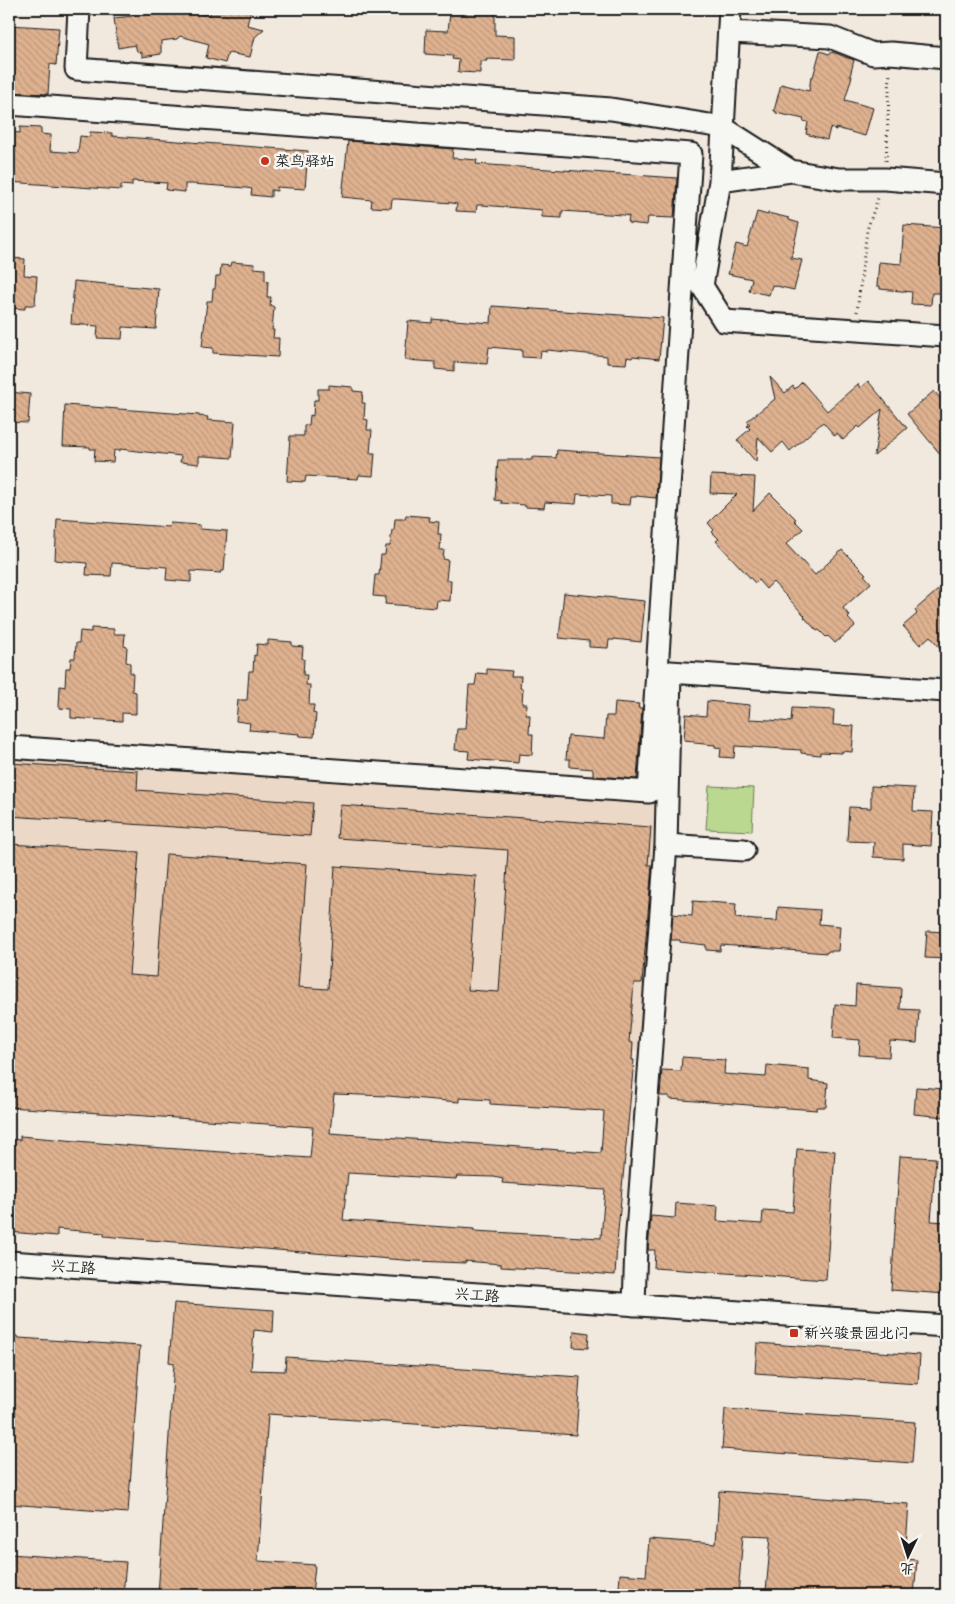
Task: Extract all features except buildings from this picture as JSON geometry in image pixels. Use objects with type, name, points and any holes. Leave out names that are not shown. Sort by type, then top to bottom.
[{"type":"street","points":[[79,9],[76,69],[611,109],[722,127],[791,171]]},
{"type":"street","points":[[730,9],[720,181],[702,286],[724,321],[946,336]]},
{"type":"street","points":[[728,32],[830,37],[873,54],[891,53],[946,58]]},
{"type":"street","points":[[9,104],[691,154],[649,792],[9,747]]},
{"type":"street","points":[[720,181],[791,171],[839,179],[885,179],[946,184]]},
{"type":"street","points":[[634,1305],[636,1245],[666,845],[670,672],[946,691]]},
{"type":"street","points":[[666,845],[744,850]]},
{"type":"street","name":"兴工路","points":[[9,1262],[946,1326]]},
{"type":"path","points":[[854,330],[866,230],[885,179],[891,53]]},
{"type":"shaded area","points":[[9,759],[662,802],[645,1052],[9,1019]]},
{"type":"green space","points":[[709,786],[754,788],[752,831],[706,829]]},
{"type":"place","name":"菜鸟驿站","points":[[265,161]]},
{"type":"place","name":"新兴骏景园北门","points":[[794,1333]]}]
